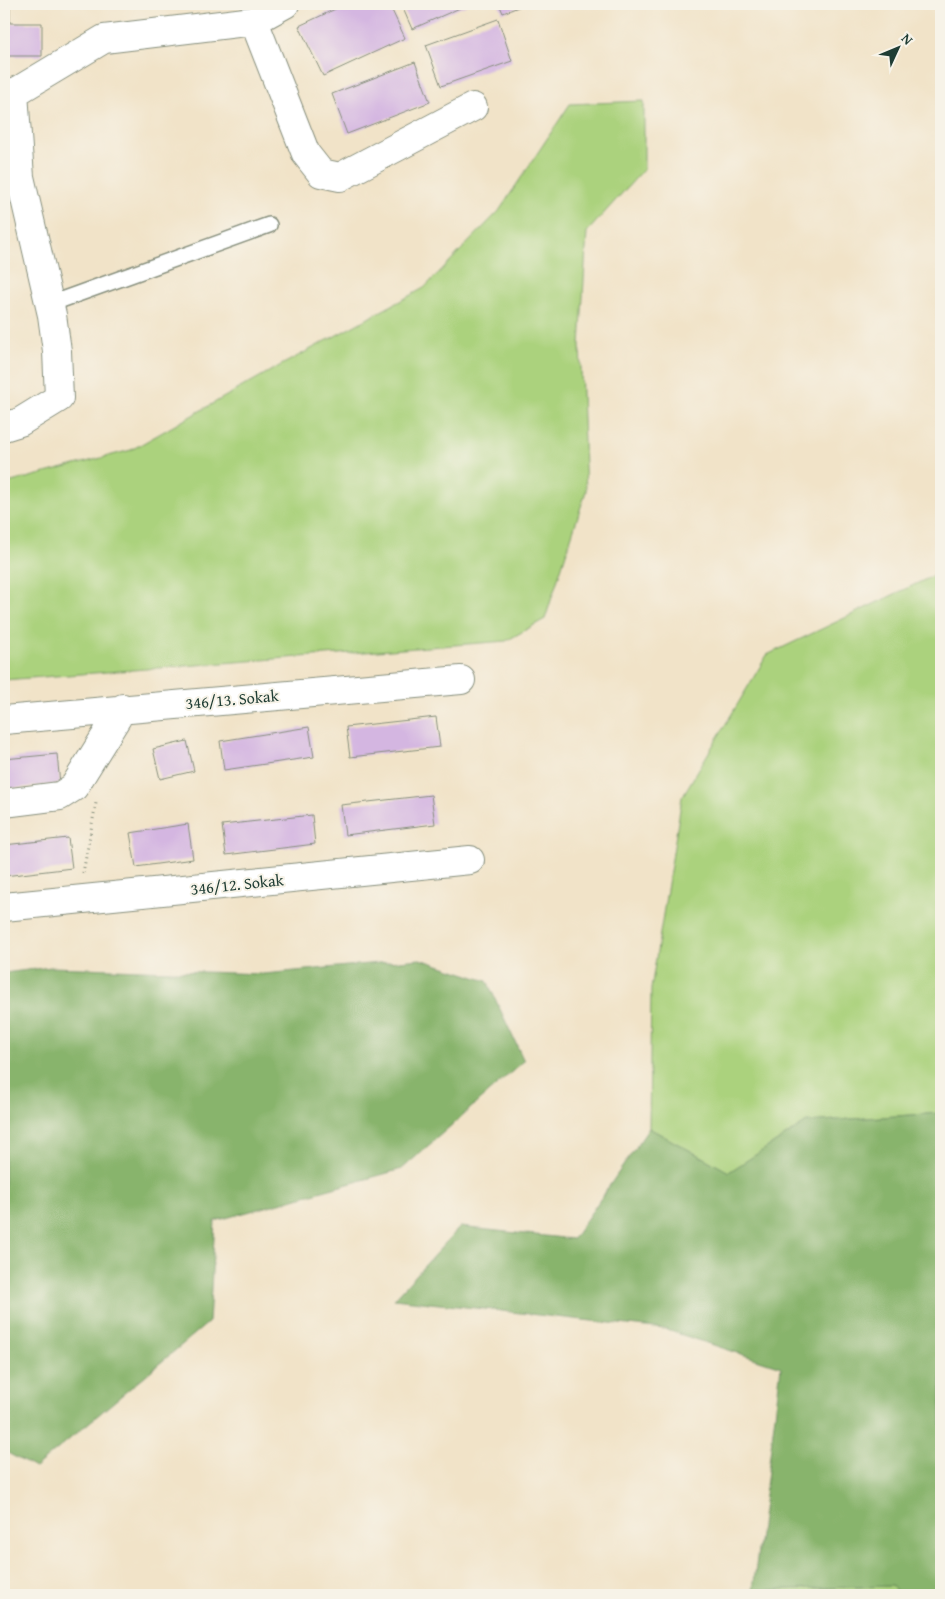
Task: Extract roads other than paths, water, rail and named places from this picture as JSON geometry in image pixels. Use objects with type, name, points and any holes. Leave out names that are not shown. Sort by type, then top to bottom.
[{"type":"street","points":[[4,426],[20,422],[59,398],[57,351],[50,304],[20,177],[9,93],[104,39],[254,21],[285,4]]},
{"type":"street","points":[[254,21],[306,154],[321,173],[340,177],[473,107]]},
{"type":"street","name":"346/13. Sokak","points":[[4,720],[123,708],[461,680]]},
{"type":"street","points":[[4,803],[60,796],[74,787],[123,708]]},
{"type":"street","name":"346/12. Sokak","points":[[4,907],[470,860]]},
{"type":"lane","points":[[50,304],[269,225]]}]
